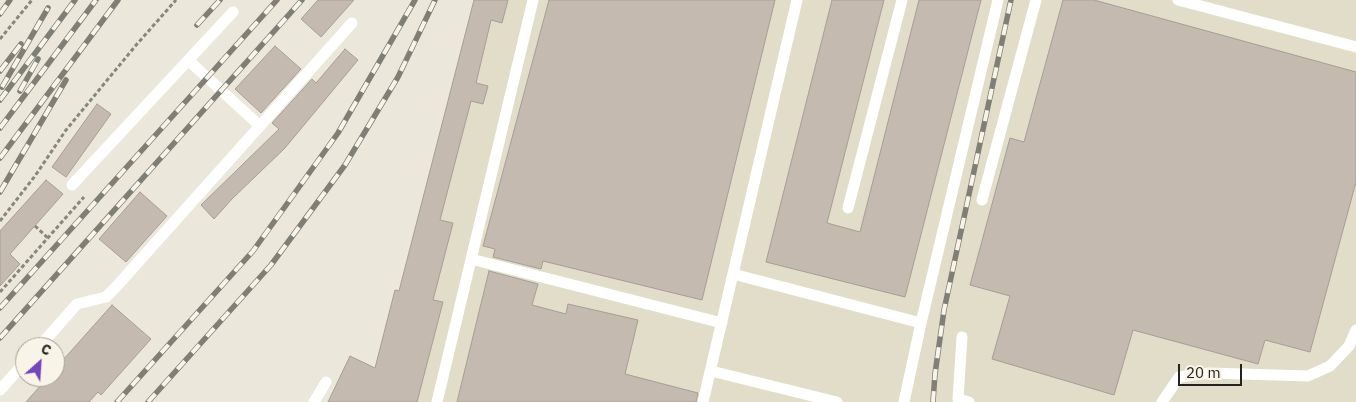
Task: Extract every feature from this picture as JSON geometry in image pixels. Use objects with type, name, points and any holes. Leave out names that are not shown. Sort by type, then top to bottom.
[{"type":"lane","points":[[437,402],[533,0]]},
{"type":"lane","points":[[703,402],[797,0]]},
{"type":"lane","points":[[848,208],[902,0]]},
{"type":"lane","points":[[904,402],[998,0]]},
{"type":"lane","points":[[982,200],[1036,0]]},
{"type":"lane","points":[[1178,0],[1356,47]]},
{"type":"lane","points":[[72,185],[233,12]]},
{"type":"lane","points":[[47,337],[77,304],[106,297],[352,23]]},
{"type":"lane","points":[[188,60],[260,126]]},
{"type":"lane","points":[[471,259],[722,323]]},
{"type":"lane","points":[[733,274],[921,323]]},
{"type":"lane","points":[[1162,402],[1179,377],[1209,373],[1308,376],[1330,366],[1349,346],[1356,330]]},
{"type":"lane","points":[[962,337],[958,399],[969,402]]},
{"type":"lane","points":[[711,370],[838,402]]},
{"type":"lane","points":[[0,390],[15,373]]},
{"type":"lane","points":[[314,402],[326,382]]},
{"type":"path","points":[[0,39],[32,0]]},
{"type":"path","points":[[0,221],[35,176],[66,130],[176,0]]},
{"type":"path","points":[[0,292],[84,198],[72,185]]},
{"type":"path","points":[[35,226],[48,238]]},
{"type":"shaded area","points":[[474,0],[1356,0],[1356,402],[366,402],[395,290],[399,291]]},
{"type":"building","points":[[318,0],[354,0],[321,37],[301,19]]},
{"type":"building","points":[[474,0],[508,0],[502,23],[491,20],[476,83],[488,86],[483,104],[471,101],[440,220],[453,223],[433,300],[443,302],[417,402],[328,402],[350,356],[375,368],[395,290],[399,291]]},
{"type":"building","points":[[549,0],[775,0],[702,300],[543,261],[541,269],[493,257],[495,249],[483,246]]},
{"type":"building","points":[[832,0],[884,0],[827,223],[860,232],[919,0],[981,0],[905,297],[766,262]]},
{"type":"building","points":[[1063,0],[1094,0],[1356,72],[1356,182],[1310,352],[1265,340],[1258,364],[1133,330],[1114,395],[992,359],[1010,296],[970,285],[1010,138],[1024,142]]},
{"type":"building","points":[[275,46],[301,69],[261,113],[235,89]]},
{"type":"building","points":[[345,49],[358,60],[285,148],[214,219],[201,205],[279,129],[272,123],[312,79],[316,83]]},
{"type":"building","points":[[97,104],[111,114],[66,177],[52,167]]},
{"type":"building","points":[[46,180],[63,194],[10,254],[20,264],[0,286],[0,231]]},
{"type":"building","points":[[140,192],[167,216],[126,262],[99,239]]},
{"type":"building","points":[[489,271],[538,284],[532,305],[566,314],[568,304],[638,320],[625,374],[698,393],[696,402],[457,402]]},
{"type":"building","points":[[112,305],[151,339],[101,395],[98,392],[89,402],[26,402],[39,387],[65,387],[65,358]]},
{"type":"railway","points":[[0,14],[10,0]]},
{"type":"railway","points":[[0,100],[75,0]]},
{"type":"railway","points":[[0,128],[96,0]]},
{"type":"railway","points":[[0,158],[118,0]]},
{"type":"railway","points":[[197,25],[220,0]]},
{"type":"railway","points":[[0,308],[277,0]]},
{"type":"railway","points":[[0,338],[302,0]]},
{"type":"railway","points":[[117,402],[253,251],[338,133],[415,0]]},
{"type":"railway","points":[[148,402],[271,265],[345,165],[398,77],[435,0]]},
{"type":"railway","points":[[933,402],[944,310],[1011,0]]},
{"type":"railway","points":[[2,87],[48,8]]},
{"type":"railway","points":[[0,71],[21,44]]},
{"type":"railway","points":[[20,91],[38,59]]},
{"type":"railway","points":[[0,192],[66,80]]}]
